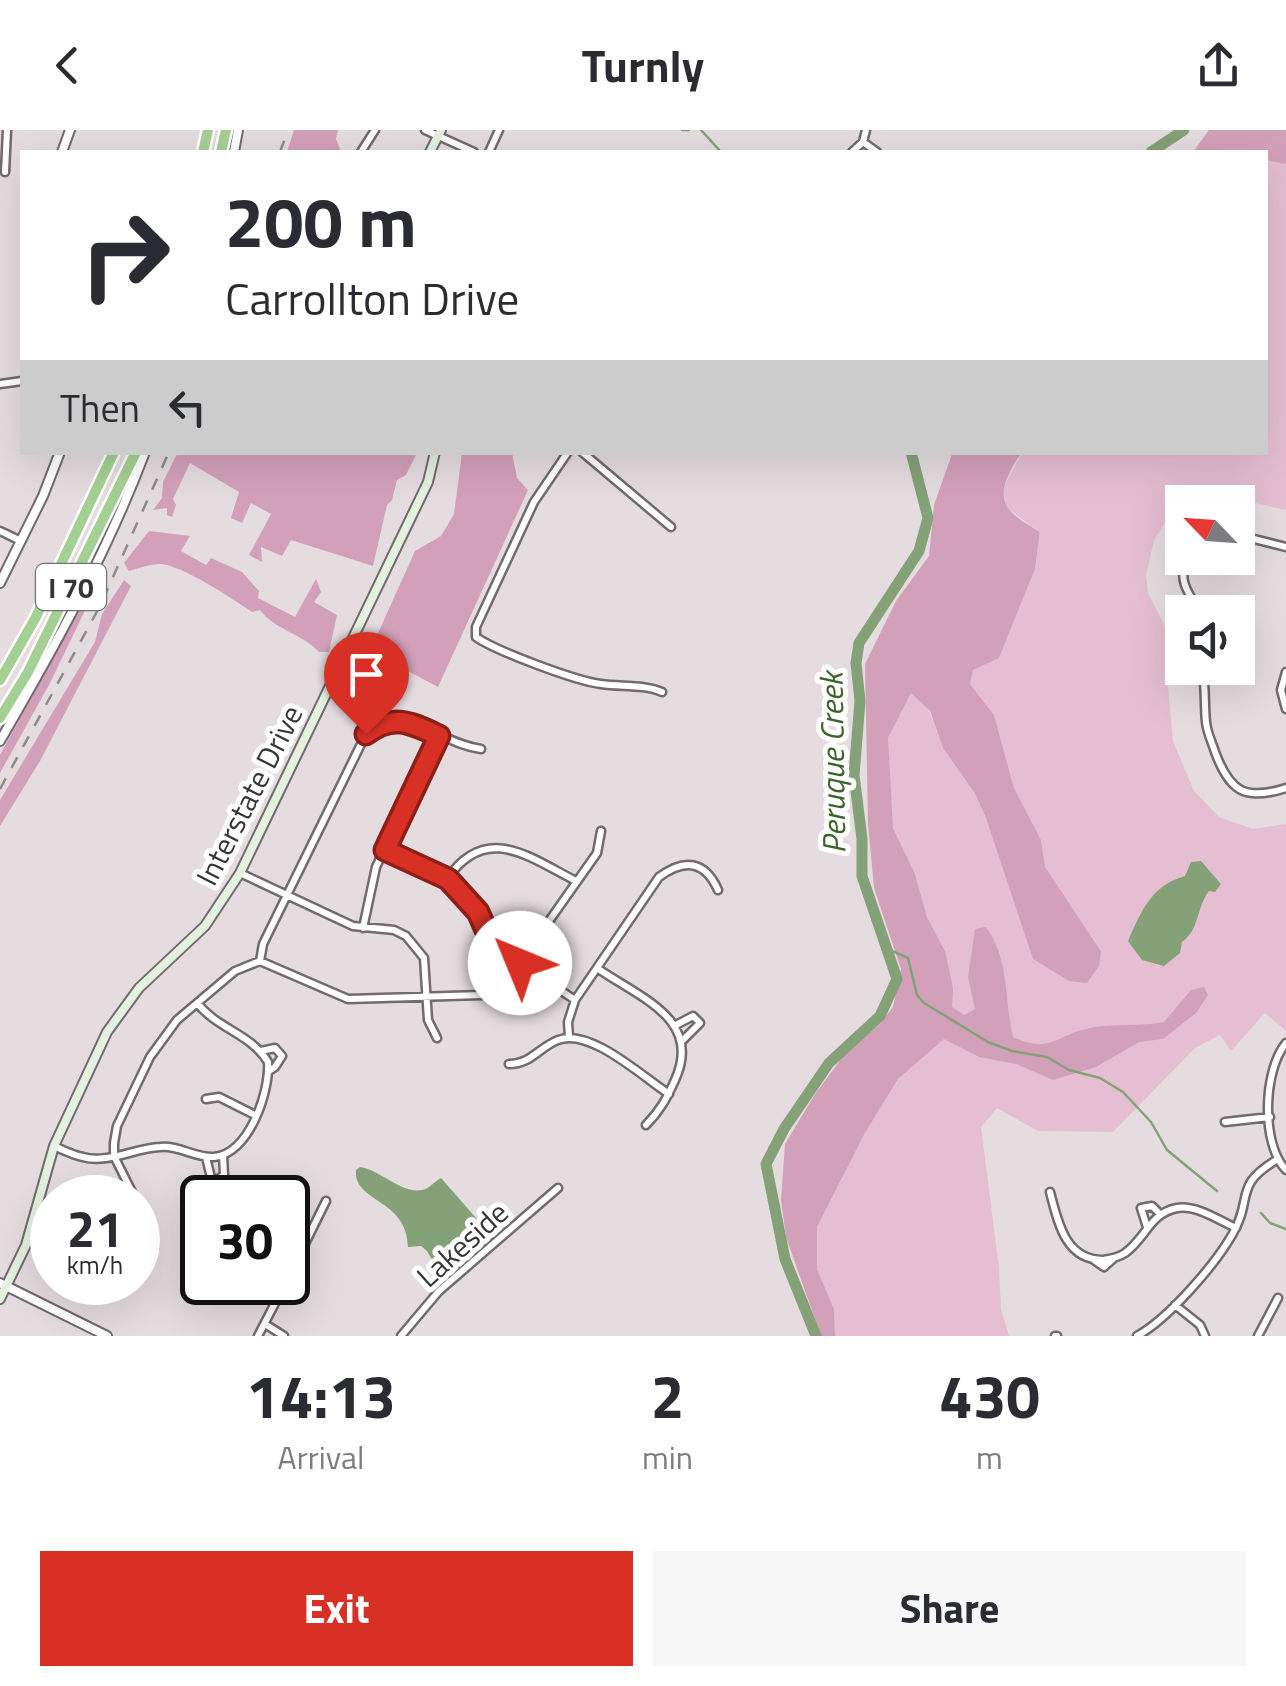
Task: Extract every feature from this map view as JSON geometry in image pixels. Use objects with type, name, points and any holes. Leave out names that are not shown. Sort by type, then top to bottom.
[{"type":"highway","name":"I 70","points":[[0,680],[44,600],[113,455]]},
{"type":"highway","name":"I 70","points":[[0,718],[28,672],[135,455]]},
{"type":"main road","name":"Interstate Drive","points":[[0,1298],[37,1214],[54,1146],[107,1032],[139,988],[204,926],[240,873],[428,482],[434,455]]},
{"type":"street","points":[[5,172],[8,130]]},
{"type":"street","points":[[425,130],[470,150]]},
{"type":"street","points":[[854,150],[863,142],[866,130]]},
{"type":"street","points":[[863,142],[874,150]]},
{"type":"street","points":[[0,583],[59,455]]},
{"type":"street","points":[[0,741],[84,586],[144,455]]},
{"type":"street","points":[[565,455],[534,502],[476,627],[476,637],[596,684],[651,687],[662,692]]},
{"type":"street","points":[[586,455],[671,528]]},
{"type":"street","points":[[0,531],[21,541]]},
{"type":"street","points":[[1255,539],[1286,546]]},
{"type":"street","points":[[1286,672],[1281,690],[1286,709]]},
{"type":"street","points":[[1206,685],[1206,728],[1223,772],[1239,790],[1251,794],[1286,788]]},
{"type":"street","points":[[260,961],[263,944],[366,734],[378,725],[405,720],[464,747],[482,750]]},
{"type":"street","points":[[364,928],[370,887],[439,736]]},
{"type":"street","points":[[124,1175],[114,1156],[117,1126],[150,1057],[176,1020],[235,971],[260,961],[348,999],[482,995],[496,988],[520,963],[597,852],[600,831]]},
{"type":"street","points":[[448,879],[468,856],[494,847],[520,852],[576,881]]},
{"type":"street","points":[[385,850],[448,879],[478,912],[491,941],[575,1000]]},
{"type":"street","points":[[568,1036],[575,1000],[660,877],[682,866],[702,868],[710,872],[718,890]]},
{"type":"street","points":[[240,873],[364,928],[394,930],[416,946],[424,958],[428,1020],[437,1038]]},
{"type":"street","points":[[597,968],[676,1025],[683,1040],[683,1064],[661,1111],[646,1125]]},
{"type":"street","points":[[54,1146],[85,1158],[160,1146],[206,1157],[223,1154],[242,1139],[266,1089],[268,1071],[261,1051],[215,1022],[197,1003]]},
{"type":"street","points":[[676,1025],[693,1016],[700,1023],[683,1040]]},
{"type":"street","points":[[509,1064],[529,1061],[568,1036],[590,1041],[669,1094]]},
{"type":"street","points":[[1286,1044],[1271,1070],[1270,1117],[1272,1148],[1286,1170]]},
{"type":"street","points":[[261,1051],[275,1048],[282,1056],[268,1071]]},
{"type":"street","points":[[206,1099],[219,1097],[255,1115]]},
{"type":"street","points":[[1225,1122],[1270,1117]]},
{"type":"street","points":[[206,1157],[208,1173],[218,1179],[224,1175],[223,1154]]},
{"type":"street","points":[[1137,1336],[1157,1324],[1175,1305],[1236,1228],[1250,1179],[1278,1160]]},
{"type":"street","name":"Lakeside","points":[[401,1336],[439,1291],[558,1188]]},
{"type":"street","points":[[1050,1192],[1067,1242],[1079,1254],[1093,1260],[1125,1253],[1159,1213],[1185,1208],[1236,1228]]},
{"type":"street","points":[[310,1233],[326,1201]]},
{"type":"street","points":[[1147,1228],[1141,1208],[1147,1205],[1159,1213]]},
{"type":"street","points":[[3,1285],[107,1336]]},
{"type":"street","points":[[1258,1336],[1278,1298]]},
{"type":"street","points":[[258,1336],[274,1305]]},
{"type":"street","points":[[1175,1305],[1200,1325],[1206,1336]]},
{"type":"street","points":[[265,1324],[284,1336]]},
{"type":"shaded area","points":[[294,130],[338,130],[340,150],[288,150]]},
{"type":"shaded area","points":[[1209,130],[1286,130],[1286,164],[1268,161],[1268,150],[1194,150]]},
{"type":"shaded area","points":[[1268,161],[1286,164],[1286,510],[1255,503],[1255,485],[1165,485],[1165,523],[1154,540],[1146,575],[1148,593],[1165,626],[1165,685],[1173,741],[1194,791],[1219,817],[1253,829],[1286,824],[1286,1031],[1265,1013],[1231,1051],[1220,1035],[1195,1048],[1113,1132],[1038,1131],[997,1108],[981,1127],[1001,1309],[1009,1336],[835,1336],[834,1309],[817,1269],[817,1227],[865,1133],[898,1079],[944,1038],[945,951],[927,917],[915,874],[893,828],[888,738],[911,692],[927,708],[946,751],[985,816],[1033,959],[1069,980],[1101,950],[1044,867],[1041,840],[1014,788],[994,715],[970,684],[972,670],[999,658],[1035,569],[1040,532],[1007,508],[1002,490],[1021,455],[1268,455]]},
{"type":"shaded area","points":[[176,455],[416,455],[406,475],[397,480],[387,505],[373,566],[291,540],[282,556],[261,547],[262,562],[249,555],[271,514],[251,503],[242,523],[231,518],[239,492],[190,463],[173,499],[176,505],[172,517],[167,515],[167,508],[153,510],[162,498],[163,482]]},
{"type":"shaded area","points":[[462,455],[512,455],[517,478],[528,490],[438,687],[370,651],[415,551],[441,536],[454,514]]},
{"type":"shaded area","points":[[952,455],[1020,455],[1005,485],[1005,503],[1022,521],[1040,532],[1035,569],[999,658],[973,670],[970,684],[994,715],[1014,788],[1041,840],[1045,867],[1101,951],[1099,966],[1087,983],[1069,981],[1033,959],[986,818],[974,792],[943,748],[930,711],[911,693],[888,738],[893,828],[915,874],[927,917],[945,951],[953,988],[952,1007],[964,1015],[975,1009],[968,977],[975,929],[986,927],[1003,966],[1013,1037],[1026,1042],[1045,1044],[1099,1027],[1164,1022],[1191,990],[1204,987],[1208,995],[1196,1013],[1163,1039],[1139,1042],[1096,1067],[1053,1080],[1016,1064],[979,1057],[944,1039],[898,1079],[865,1133],[817,1227],[817,1269],[834,1309],[835,1336],[821,1336],[786,1237],[781,1200],[785,1144],[847,1051],[879,1025],[893,1007],[901,969],[874,888],[868,824],[865,664],[896,601],[929,556],[934,505]]},
{"type":"shaded area","points":[[149,531],[190,536],[181,551],[206,565],[211,558],[242,572],[259,591],[258,598],[295,617],[316,579],[321,592],[314,602],[337,615],[329,652],[319,652],[273,623],[260,610],[252,612],[181,570],[160,564],[129,571],[124,563]]},
{"type":"shaded area","points":[[99,566],[105,569],[49,685],[0,773],[0,755],[71,626]]},
{"type":"shaded area","points":[[124,580],[131,586],[40,761],[0,826],[0,800],[95,642],[102,614]]},
{"type":"shaded area","points":[[1201,861],[1221,884],[1215,892],[1209,891],[1180,953],[1164,966],[1142,960],[1128,941],[1143,910],[1164,886],[1185,876],[1191,862]]},
{"type":"shaded area","points":[[360,1167],[414,1190],[425,1189],[441,1178],[483,1226],[482,1231],[440,1273],[421,1246],[408,1247],[399,1219],[363,1189],[357,1181],[356,1170]]},
{"type":"waterway","points":[[682,130],[689,130]]},
{"type":"waterway","points":[[701,130],[719,150]]},
{"type":"waterway","name":"Peruque Creek","points":[[1154,150],[1184,130]]},
{"type":"waterway","name":"Peruque Creek","points":[[816,1336],[785,1259],[766,1164],[784,1129],[829,1063],[880,1016],[897,979],[862,876],[854,775],[860,701],[856,663],[859,643],[919,551],[928,518],[912,455]]},
{"type":"waterway","points":[[885,948],[908,958],[917,995],[924,1003],[988,1042],[1047,1057],[1069,1070],[1100,1078],[1123,1092],[1151,1122],[1167,1150],[1217,1191]]},
{"type":"waterway","points":[[1261,1213],[1270,1223],[1286,1229]]},
{"type":"railway","points":[[281,150],[288,130]]},
{"type":"railway","points":[[0,789],[100,606],[168,455]]},
{"type":"route","points":[[366,734],[378,725],[405,720],[439,736],[385,850],[448,879],[478,912],[491,941],[520,963]]}]
